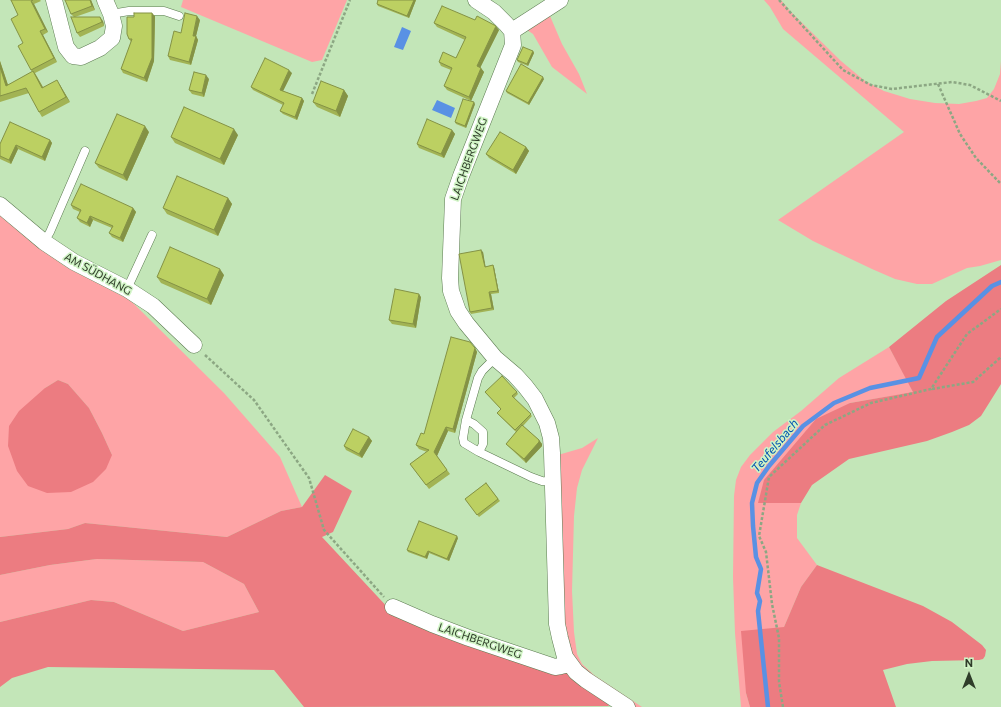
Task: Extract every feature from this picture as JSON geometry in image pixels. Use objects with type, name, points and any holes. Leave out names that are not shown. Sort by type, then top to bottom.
[{"type":"street","points":[[54,0],[66,47],[73,56],[81,57],[100,48],[112,38],[114,26],[108,7]]},
{"type":"street","points":[[476,0],[494,12],[512,31],[560,0]]},
{"type":"street","name":"LAICHBERGWEG","points":[[512,31],[513,45],[456,190],[452,207],[450,278],[454,300],[458,311],[466,323],[495,358],[515,375],[525,386],[535,399],[547,423],[551,438],[558,624],[563,650],[569,664],[586,680],[627,707]]},
{"type":"street","name":"AM SÜDHANG","points":[[0,205],[44,242],[74,262],[126,289],[153,306],[194,345]]},
{"type":"street","name":"LAICHBERGWEG","points":[[393,607],[461,635],[555,667],[569,664]]},
{"type":"lane","points":[[108,7],[129,10],[164,11],[179,16]]},
{"type":"lane","points":[[44,242],[50,232],[85,151]]},
{"type":"lane","points":[[126,289],[152,235]]},
{"type":"lane","points":[[495,358],[482,371],[478,378],[466,420],[463,438],[464,443],[479,452],[531,477],[542,481],[553,482]]},
{"type":"lane","points":[[466,420],[474,424],[483,432],[483,444],[479,452]]},
{"type":"path","points":[[312,94],[350,0]]},
{"type":"path","points":[[780,0],[843,70],[871,85],[892,89],[952,82],[970,85],[1001,101]]},
{"type":"path","points":[[938,84],[960,134],[976,158],[1001,184]]},
{"type":"path","points":[[931,389],[966,334],[1001,309]]},
{"type":"path","points":[[194,345],[254,400],[309,478],[324,530],[393,607]]},
{"type":"path","points":[[783,707],[779,682],[779,638],[772,604],[766,552],[759,536],[769,477],[825,425],[872,403],[931,389],[973,382],[1001,357]]},
{"type":"shaded area","points":[[183,0],[347,0],[322,60],[312,62],[181,7]]},
{"type":"shaded area","points":[[764,0],[781,0],[790,11],[841,61],[865,81],[884,91],[910,99],[935,103],[959,104],[987,98],[994,89],[1000,74],[1001,61],[1001,260],[967,268],[932,284],[917,284],[895,279],[872,269],[813,241],[778,220],[904,132],[783,29]]},
{"type":"shaded area","points":[[550,16],[562,44],[579,74],[587,94],[552,67],[533,34],[527,30],[540,19]]},
{"type":"shaded area","points":[[0,214],[63,265],[130,300],[224,393],[280,457],[302,507],[281,511],[227,537],[85,523],[68,529],[0,537]],"holes":[[[58,380],[68,384],[89,408],[112,455],[45,388]]]},
{"type":"shaded area","points":[[1001,265],[1001,384],[981,416],[969,425],[927,441],[849,459],[812,485],[801,503],[758,503],[764,480],[816,419],[850,403],[913,392],[889,347],[946,301]]},
{"type":"shaded area","points":[[889,347],[914,392],[850,403],[759,503],[801,503],[797,515],[797,538],[817,565],[801,587],[784,627],[746,693],[750,707],[741,707],[735,633],[733,577],[734,496],[736,480],[741,467],[750,455],[773,432],[801,411],[839,378]]},
{"type":"shaded area","points":[[58,380],[68,384],[89,408],[112,455],[106,469],[93,482],[71,492],[47,493],[28,486],[17,471],[8,446],[9,426],[19,411],[45,388]]},
{"type":"shaded area","points":[[598,438],[582,470],[577,488],[574,516],[572,591],[574,632],[577,654],[582,664],[594,675],[642,707],[635,707],[587,676],[565,644],[558,455],[582,448]]},
{"type":"shaded area","points":[[325,475],[352,491],[333,532],[322,537],[391,611],[473,646],[567,673],[606,700],[609,706],[304,707],[274,670],[48,667],[12,678],[0,687],[0,622],[91,600],[114,602],[183,631],[259,612],[244,584],[203,562],[97,559],[50,565],[0,575],[0,537],[68,529],[85,523],[227,537],[281,511],[302,507]]},
{"type":"shaded area","points":[[97,559],[203,562],[244,584],[259,612],[183,631],[114,602],[91,600],[0,622],[0,575],[50,565]]},
{"type":"shaded area","points":[[817,565],[923,606],[952,622],[982,645],[986,650],[985,656],[983,659],[979,660],[932,661],[907,664],[883,670],[896,707],[750,707],[746,693],[741,631],[784,627],[801,587]]},
{"type":"water","points":[[402,27],[411,31],[403,50],[394,47]]},
{"type":"water","points":[[437,100],[455,108],[451,118],[432,110]]},
{"type":"building","points":[[11,0],[33,0],[31,1],[45,29],[40,31],[54,58],[31,70],[18,46],[23,43],[11,19],[18,15]]},
{"type":"building","points":[[65,0],[90,0],[92,6],[71,14]]},
{"type":"building","points":[[378,0],[414,0],[407,16],[377,4]]},
{"type":"building","points":[[442,6],[475,20],[477,16],[496,26],[477,66],[481,68],[469,97],[444,86],[452,68],[439,62],[443,52],[456,58],[466,37],[434,23]]},
{"type":"building","points":[[134,13],[152,13],[152,58],[144,78],[121,69],[132,39],[129,39],[127,34],[127,17],[134,17]]},
{"type":"building","points":[[185,13],[197,16],[193,36],[196,36],[189,62],[168,56],[174,31],[181,33]]},
{"type":"building","points":[[71,17],[100,17],[102,22],[77,33]]},
{"type":"building","points":[[523,47],[533,51],[527,64],[517,60]]},
{"type":"building","points":[[265,58],[289,70],[280,90],[302,98],[295,117],[280,111],[284,103],[251,87]]},
{"type":"building","points":[[521,64],[543,77],[528,103],[506,91]]},
{"type":"building","points":[[0,67],[6,86],[33,71],[42,88],[57,80],[66,97],[39,112],[26,88],[0,96]]},
{"type":"building","points":[[194,72],[206,75],[202,93],[189,90]]},
{"type":"building","points":[[321,81],[344,90],[336,111],[313,102]]},
{"type":"building","points":[[463,99],[474,102],[465,126],[455,122]]},
{"type":"building","points":[[184,107],[234,129],[220,159],[171,137]]},
{"type":"building","points":[[117,114],[145,126],[123,175],[95,163]]},
{"type":"building","points":[[427,119],[452,130],[441,154],[417,144]]},
{"type":"building","points":[[10,122],[50,140],[42,157],[16,145],[9,160],[0,156],[0,144]]},
{"type":"building","points":[[500,132],[526,147],[513,170],[486,154]]},
{"type":"building","points":[[177,176],[228,198],[214,230],[163,208]]},
{"type":"building","points":[[81,184],[133,208],[120,238],[109,233],[113,226],[90,216],[87,223],[77,218],[81,210],[71,205]]},
{"type":"building","points":[[170,247],[220,269],[207,299],[157,277]]},
{"type":"building","points":[[481,250],[485,267],[493,265],[498,291],[489,292],[492,308],[470,312],[459,254]]},
{"type":"building","points":[[395,289],[419,294],[413,324],[389,320]]},
{"type":"building","points":[[451,337],[470,342],[475,348],[453,429],[446,427],[434,452],[447,470],[426,485],[410,464],[429,450],[416,445],[421,433],[424,434]]},
{"type":"building","points":[[502,376],[517,392],[512,396],[531,414],[515,430],[497,413],[501,409],[485,392]]},
{"type":"building","points":[[522,425],[539,440],[539,442],[524,459],[506,444]]},
{"type":"building","points":[[353,429],[369,437],[359,454],[344,446]]},
{"type":"building","points":[[486,483],[498,499],[477,515],[465,499]]},
{"type":"building","points":[[419,521],[457,536],[447,559],[428,551],[425,557],[407,550]]},
{"type":"waterway","name":"Teufelsbach","points":[[768,707],[758,611],[760,601],[757,593],[761,569],[756,557],[753,526],[752,503],[757,483],[769,466],[803,426],[834,403],[870,388],[919,378],[937,337],[992,286],[1001,282]]}]
